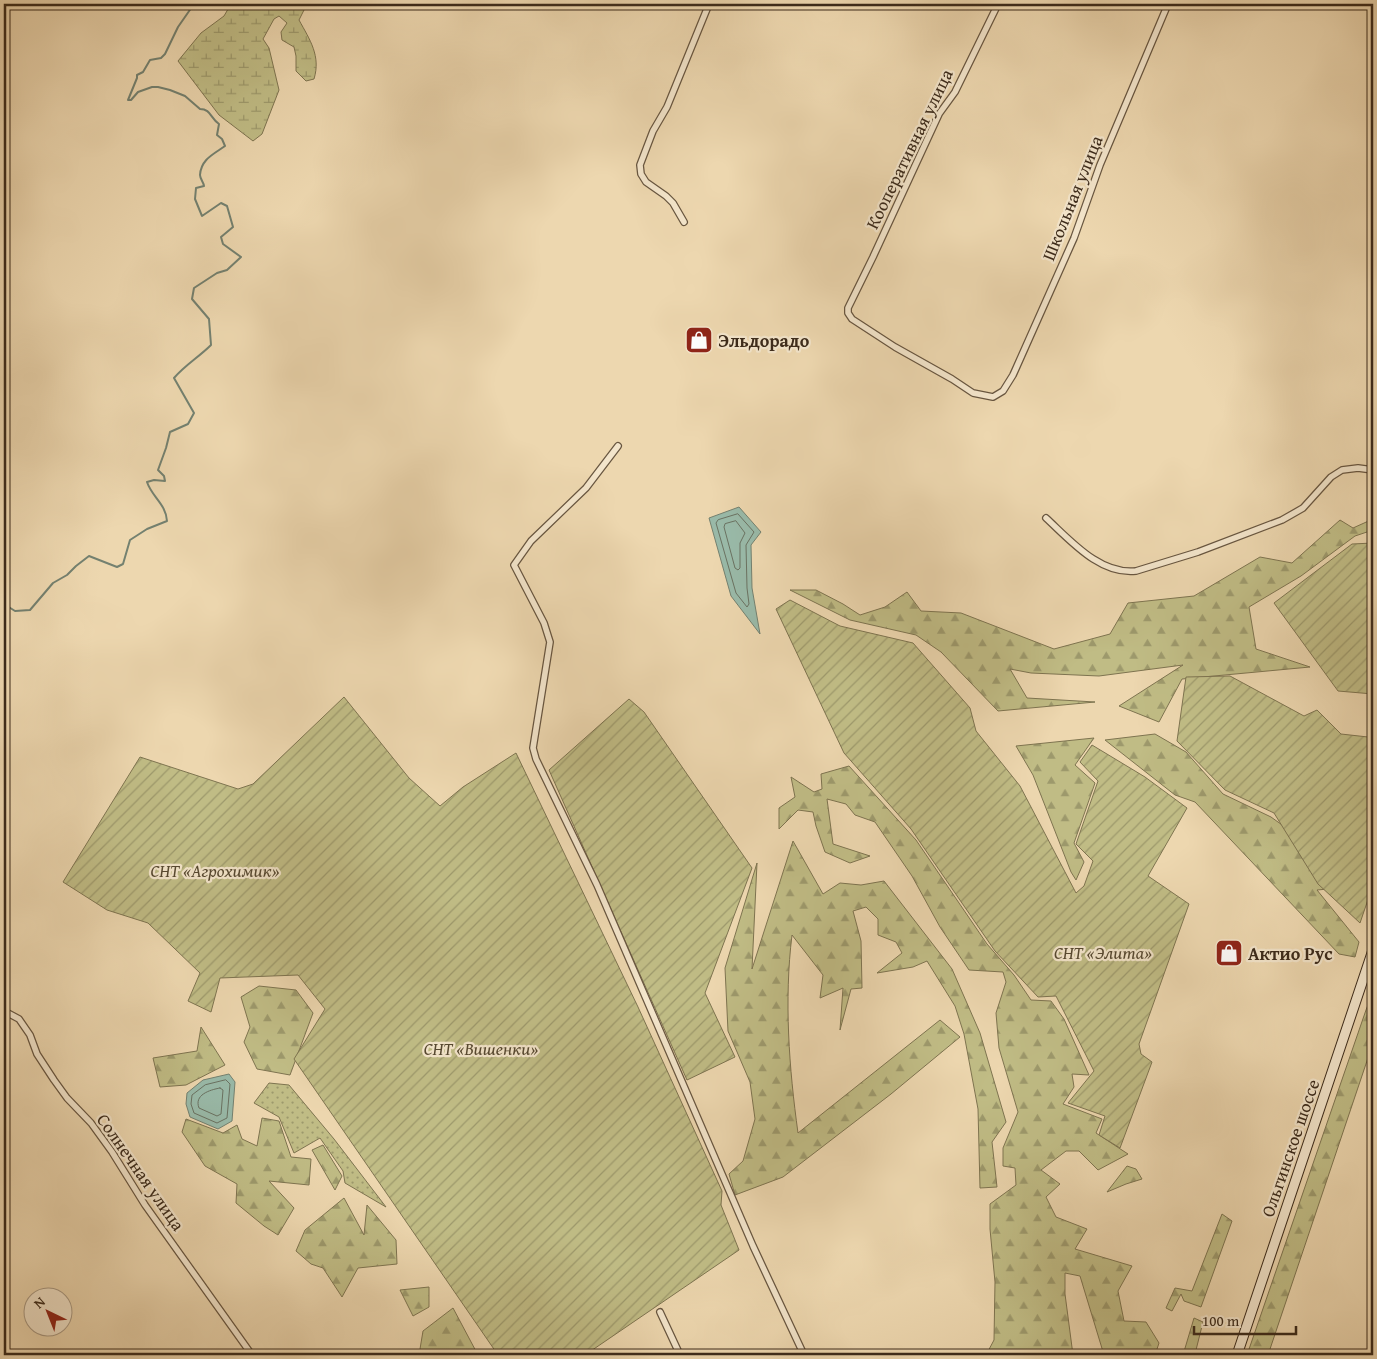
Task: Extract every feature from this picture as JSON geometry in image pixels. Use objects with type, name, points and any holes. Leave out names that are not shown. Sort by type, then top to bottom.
[{"type":"main road","name":"Ольгинское шоссе","points":[[1237,1355],[1373,950]]},
{"type":"street","points":[[684,222],[673,203],[646,182],[641,174],[640,165],[653,130],[666,106],[709,4]]},
{"type":"street","name":"Кооперативная улица","points":[[993,396],[973,393],[952,379],[895,348],[852,318],[848,313],[848,308],[939,114],[955,92],[998,4]]},
{"type":"street","name":"Школьная улица","points":[[993,396],[1003,391],[1018,366],[1074,238],[1100,165],[1168,4]]},
{"type":"street","points":[[618,446],[586,488],[531,540],[514,565],[544,623],[550,642],[533,748],[541,772],[598,885],[752,1246],[804,1355]]},
{"type":"street","points":[[1046,518],[1091,557],[1115,569],[1129,572],[1153,567],[1244,535],[1293,515],[1337,473],[1349,469],[1373,470]]},
{"type":"street","name":"Солнечная улица","points":[[4,1011],[19,1019],[30,1035],[37,1054],[54,1080],[112,1152],[145,1204],[252,1355]]},
{"type":"street","points":[[660,1312],[680,1355]]},
{"type":"green space","points":[[231,4],[302,4],[304,10],[299,20],[315,55],[316,71],[314,79],[306,81],[296,71],[294,47],[282,40],[281,32],[287,23],[279,16],[274,19],[263,39],[269,48],[279,90],[262,134],[253,141],[219,115],[178,61],[201,33],[224,16]]},
{"type":"green space","points":[[1373,519],[1373,530],[1355,536],[1301,576],[1249,607],[1256,649],[1310,667],[1182,679],[1159,722],[1119,706],[1183,665],[1099,676],[1031,673],[1010,669],[1027,698],[1095,702],[998,711],[941,652],[916,635],[850,620],[790,590],[816,590],[860,615],[885,607],[907,592],[921,611],[961,613],[1054,649],[1110,634],[1128,603],[1194,596],[1260,557],[1292,563],[1340,520],[1353,528]]},
{"type":"green space","points":[[1373,543],[1373,694],[1338,691],[1274,603],[1352,544]]},
{"type":"green space","name":"СНТ «Элита»","points":[[790,600],[840,626],[913,643],[970,708],[976,731],[1020,786],[1076,893],[1084,886],[1093,861],[1076,844],[1098,781],[1080,762],[1092,745],[1145,777],[1187,808],[1148,876],[1189,904],[1139,1044],[1141,1054],[1152,1062],[1120,1148],[1099,1135],[1105,1116],[1068,1103],[1094,1071],[1056,996],[1038,997],[995,951],[911,829],[844,753],[776,609]]},
{"type":"green space","points":[[1230,676],[1304,716],[1317,710],[1341,734],[1368,737],[1373,724],[1373,885],[1360,923],[1318,884],[1274,813],[1225,790],[1177,741],[1186,677]]},
{"type":"green space","name":"СНТ «Вишенки»","points":[[344,697],[409,778],[440,806],[463,787],[516,753],[638,1007],[722,1191],[721,1205],[739,1250],[585,1355],[498,1355],[294,1059],[325,1009],[298,975],[220,978],[211,1012],[188,1001],[200,973],[148,923],[107,910],[63,882],[140,757],[238,789],[253,784]]},
{"type":"green space","points":[[629,699],[644,712],[752,868],[705,993],[735,1057],[687,1080],[549,770]]},
{"type":"green space","points":[[1155,734],[1186,752],[1223,794],[1271,817],[1317,850],[1373,885],[1317,890],[1359,942],[1355,957],[1339,954],[1195,802],[1175,795],[1105,740]]},
{"type":"green space","points":[[1094,738],[1075,765],[1095,783],[1074,843],[1084,862],[1076,880],[1071,872],[1033,775],[1016,746]]},
{"type":"green space","points":[[849,766],[916,840],[987,944],[1014,975],[1031,1000],[1051,1001],[1064,1019],[1089,1075],[1072,1074],[1074,1087],[1063,1104],[1102,1119],[1096,1133],[1128,1154],[1098,1170],[1079,1151],[1066,1151],[1041,1170],[1060,1184],[1046,1197],[1056,1217],[1087,1229],[1075,1249],[1132,1266],[1118,1291],[1124,1321],[1146,1322],[1159,1343],[1155,1355],[1104,1355],[1080,1276],[1065,1273],[1065,1294],[1073,1355],[986,1355],[994,1340],[995,1282],[990,1229],[990,1204],[1016,1185],[1015,1168],[1003,1166],[1003,1148],[1018,1112],[999,1048],[996,1013],[1006,982],[1003,972],[969,970],[940,927],[912,876],[875,822],[855,815],[846,804],[827,799],[833,844],[870,856],[850,863],[825,852],[813,812],[798,810],[779,829],[779,808],[795,797],[791,777],[814,792],[822,789],[821,774]]},
{"type":"green space","points":[[793,841],[823,894],[840,883],[861,885],[884,881],[952,969],[980,1033],[1006,1122],[992,1142],[997,1187],[980,1188],[978,1109],[964,1034],[955,1006],[927,961],[913,967],[877,973],[902,953],[896,942],[878,935],[878,919],[866,907],[853,911],[861,941],[862,988],[851,989],[840,1030],[843,988],[820,998],[823,975],[792,935],[788,1009],[792,1084],[798,1133],[940,1020],[960,1037],[891,1094],[783,1177],[735,1195],[729,1174],[743,1161],[755,1119],[750,1082],[728,1031],[725,968],[757,863],[752,969]]},
{"type":"green space","points":[[259,986],[296,990],[313,1013],[290,1075],[257,1069],[244,1042],[250,1027],[241,997]]},
{"type":"green space","points":[[1373,992],[1373,1043],[1268,1355],[1247,1355],[1366,1010]]},
{"type":"green space","points":[[201,1027],[225,1065],[186,1085],[160,1087],[153,1058],[197,1051]]},
{"type":"green space","points":[[269,1083],[289,1085],[334,1139],[386,1207],[345,1183],[343,1171],[320,1138],[294,1153],[279,1117],[254,1103]]},
{"type":"green space","points":[[262,1118],[279,1121],[291,1157],[311,1159],[309,1185],[269,1181],[294,1208],[278,1235],[236,1203],[237,1184],[205,1166],[182,1132],[186,1119],[223,1133],[237,1125],[242,1139],[257,1146]]},
{"type":"green space","points":[[323,1145],[342,1176],[335,1190],[312,1150]]},
{"type":"green space","points":[[1127,1166],[1136,1169],[1142,1179],[1107,1192]]},
{"type":"green space","points":[[344,1198],[364,1235],[367,1205],[396,1240],[397,1264],[358,1268],[342,1297],[323,1268],[311,1264],[296,1251],[305,1230]]},
{"type":"green space","points":[[1222,1214],[1232,1221],[1201,1307],[1184,1301],[1181,1294],[1172,1311],[1166,1308],[1175,1288],[1192,1291]]},
{"type":"green space","points":[[429,1287],[429,1307],[413,1316],[400,1290]]},
{"type":"green space","points":[[453,1308],[478,1355],[419,1355],[423,1331]]},
{"type":"green space","points":[[1194,1318],[1203,1322],[1196,1350],[1201,1355],[1183,1355]]},
{"type":"water","points":[[739,507],[761,532],[751,545],[752,588],[760,634],[731,596],[709,518]]},
{"type":"water","points":[[229,1074],[235,1082],[232,1121],[218,1129],[190,1117],[186,1104],[187,1093],[203,1080]]},
{"type":"waterway","points":[[4,604],[15,611],[30,610],[53,583],[67,575],[89,556],[117,567],[123,564],[130,540],[147,529],[167,521],[162,505],[147,482],[154,480],[165,481],[164,476],[158,470],[170,432],[188,424],[194,413],[174,378],[211,345],[209,319],[192,299],[194,288],[217,273],[227,270],[241,257],[223,244],[221,237],[233,227],[227,206],[221,203],[202,216],[195,199],[196,188],[204,186],[200,175],[205,161],[225,146],[222,139],[217,135],[219,124],[206,110],[200,109],[185,96],[170,90],[152,87],[138,92],[131,100],[128,100],[137,75],[143,72],[150,60],[161,58],[165,54],[178,27],[194,4]]},
{"type":"place","name":"Эльдорадо","points":[[699,340]]},
{"type":"place","name":"Актио Рус","points":[[1229,953]]},
{"type":"park label","name":"СНТ «Агрохимик»","points":[[215,870]]}]
